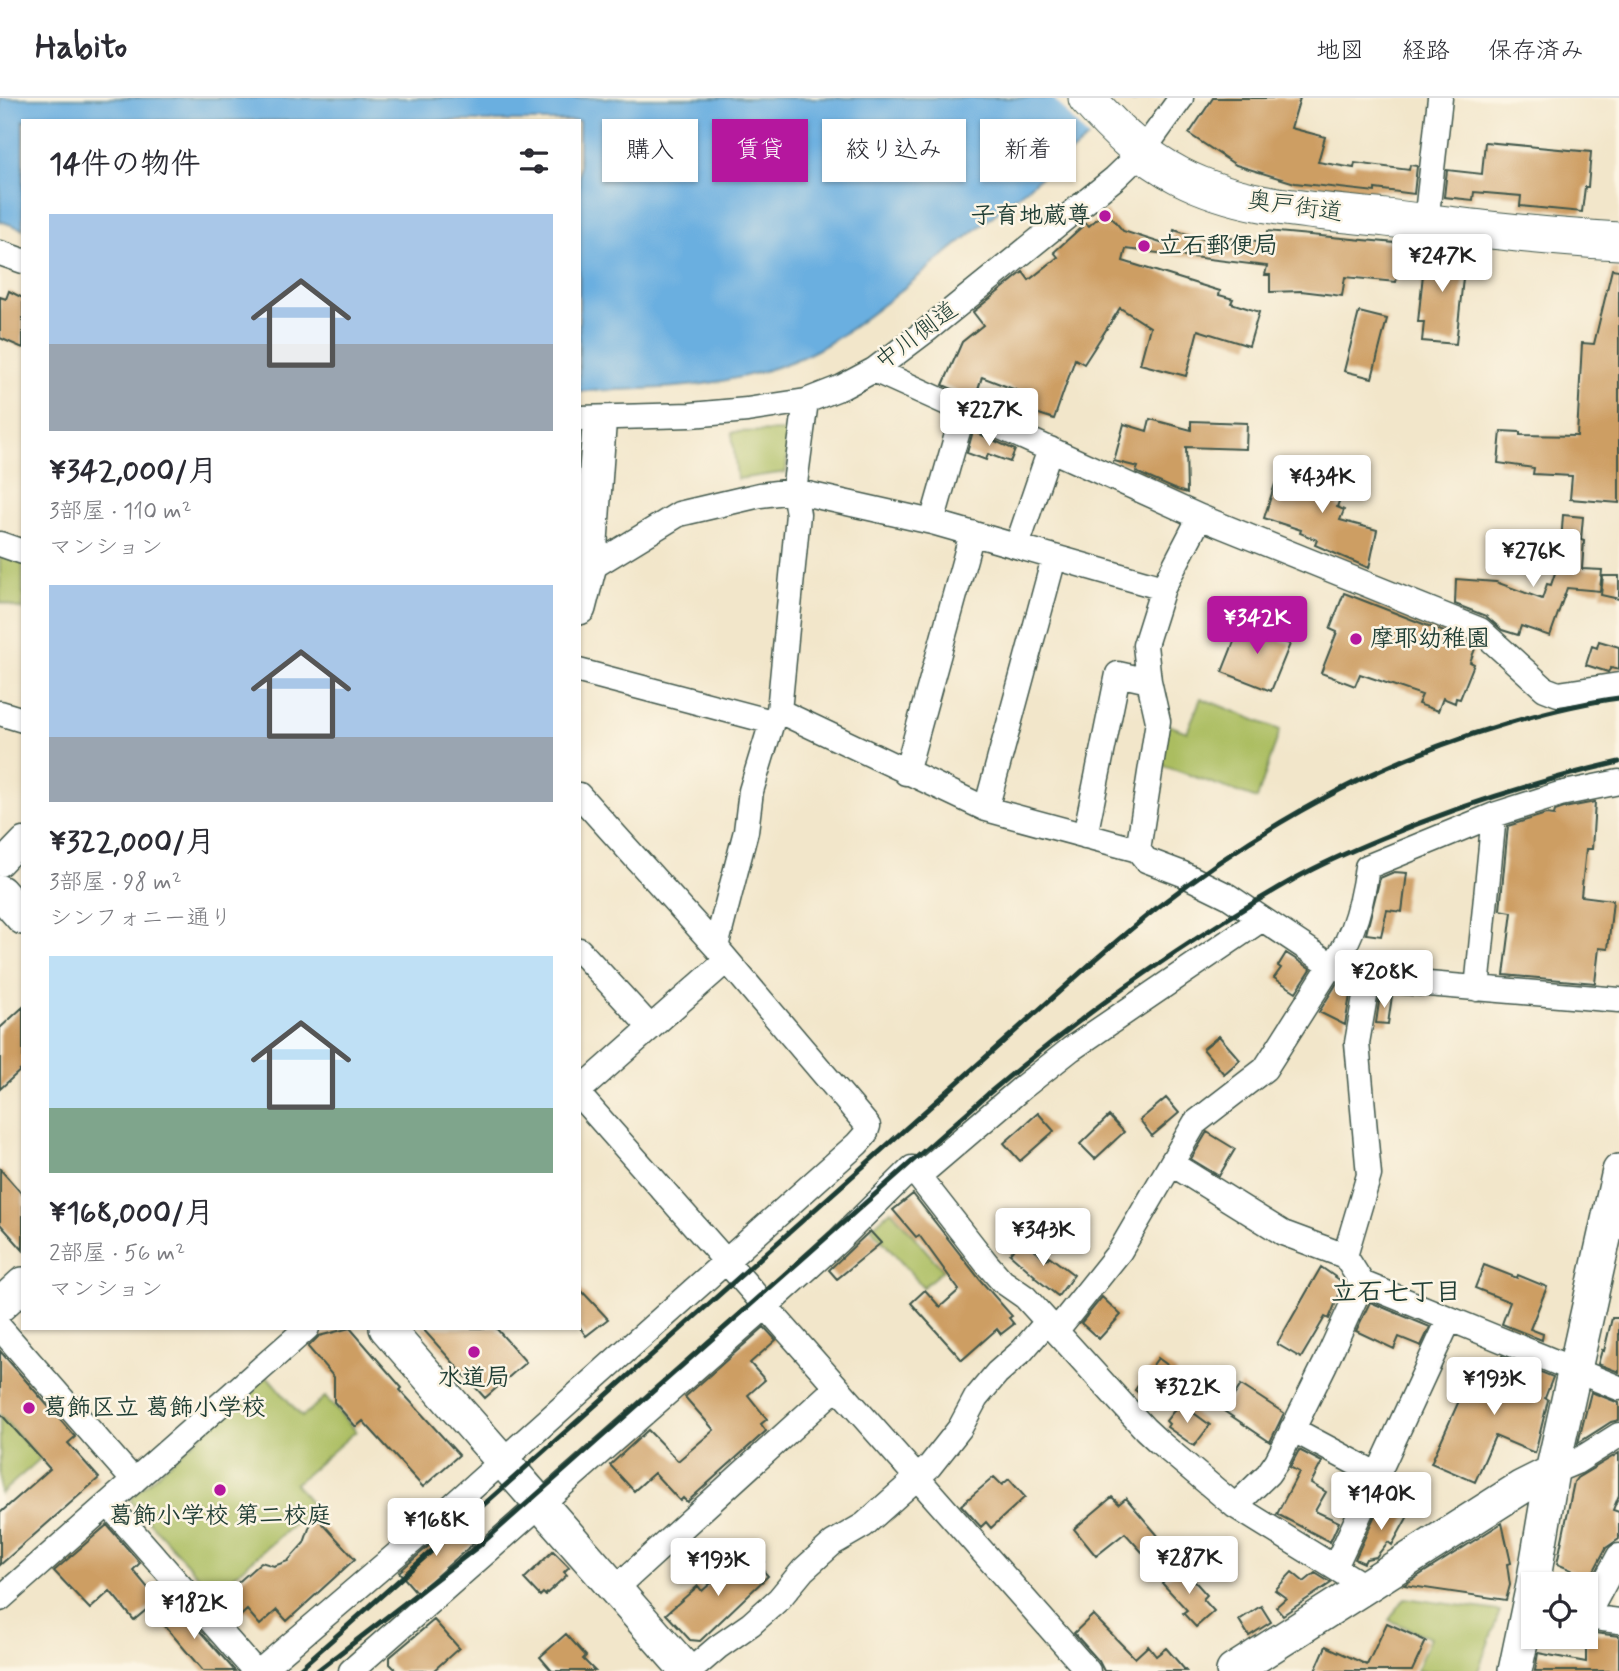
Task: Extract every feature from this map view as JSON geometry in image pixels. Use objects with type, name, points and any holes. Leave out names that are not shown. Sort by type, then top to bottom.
[{"type":"main road","name":"奥戸街道","points":[[1087,98],[1129,141],[1180,177],[1242,201],[1426,223],[1619,241]]},
{"type":"street","name":"中川側道","points":[[592,422],[691,415],[806,401],[842,387],[874,370],[1115,178],[1129,141],[1181,98]]},
{"type":"street","points":[[1426,223],[1440,98]]},
{"type":"street","points":[[0,253],[21,260]]},
{"type":"street","points":[[874,370],[1200,516],[1480,629],[1545,689],[1558,694],[1619,685]]},
{"type":"street","points":[[581,1091],[721,954],[746,831],[751,790],[776,717],[798,514],[794,491],[806,401]]},
{"type":"street","points":[[932,522],[964,410]]},
{"type":"street","points":[[581,600],[589,569],[592,422]]},
{"type":"street","points":[[1017,546],[1051,449]]},
{"type":"street","points":[[589,569],[679,513],[760,495],[794,491],[932,522],[1163,588]]},
{"type":"street","points":[[1138,850],[1158,721],[1149,681],[1145,645],[1163,588],[1200,516]]},
{"type":"street","points":[[906,773],[972,533]]},
{"type":"street","points":[[0,544],[21,551]]},
{"type":"street","points":[[986,809],[1054,558]]},
{"type":"street","points":[[581,671],[776,717],[986,809],[1138,850],[1146,860],[1228,896],[1333,966],[1368,979],[1619,1000]]},
{"type":"street","points":[[1085,836],[1118,674],[1149,681]]},
{"type":"street","points":[[0,713],[21,719]]},
{"type":"street","points":[[388,1330],[689,1671],[751,1624],[833,1543],[864,1525],[929,1467],[960,1428],[976,1398],[997,1373],[1052,1327],[1120,1251],[1195,1123],[1265,1069],[1326,973],[1339,960],[1362,902],[1367,867],[1494,815],[1560,794],[1619,782]]},
{"type":"street","points":[[108,1504],[258,1671],[502,1461],[864,1135],[868,1126],[853,1107],[721,954],[584,812]]},
{"type":"street","points":[[1477,989],[1494,815]]},
{"type":"street","points":[[0,864],[21,841]]},
{"type":"street","points":[[0,892],[21,916]]},
{"type":"street","points":[[351,1671],[916,1171],[1071,1049],[1262,919]]},
{"type":"street","points":[[581,952],[649,1026]]},
{"type":"street","points":[[1345,1256],[1369,1175],[1357,1043],[1368,979]]},
{"type":"street","points":[[581,1095],[1088,1671]]},
{"type":"street","points":[[1172,1164],[1283,1233],[1345,1256],[1362,1283],[1619,1388]]},
{"type":"street","points":[[916,1171],[1002,1281],[1025,1297],[1145,1429],[1235,1506],[1366,1587]]},
{"type":"street","points":[[1536,1572],[1552,1472],[1575,1371],[1612,1236],[1618,1183]]},
{"type":"street","points":[[1235,1506],[1268,1474],[1362,1283]]},
{"type":"street","points":[[0,1305],[21,1286]]},
{"type":"street","points":[[1335,1567],[1449,1320]]},
{"type":"street","points":[[0,1328],[134,1481]]},
{"type":"street","points":[[0,1599],[305,1330]]},
{"type":"street","points":[[615,1589],[837,1387]]},
{"type":"street","points":[[1292,1429],[1376,1474]]},
{"type":"street","points":[[1233,1671],[1522,1487],[1576,1462],[1619,1435]]},
{"type":"street","points":[[1598,1595],[1619,1556]]},
{"type":"street","points":[[1598,1618],[1619,1621]]},
{"type":"street","points":[[1515,1671],[1521,1645]]},
{"type":"green space","points":[[789,431],[786,472],[737,479],[732,432]]},
{"type":"green space","points":[[0,552],[21,560],[21,609],[0,602]]},
{"type":"green space","points":[[1201,698],[1280,730],[1257,799],[1156,763],[1166,724],[1187,732]]},
{"type":"green space","points":[[891,1210],[943,1270],[923,1287],[871,1228]]},
{"type":"green space","name":"葛飾小学校 第二校庭","points":[[267,1376],[302,1417],[325,1397],[356,1431],[295,1484],[314,1507],[214,1593],[131,1502],[132,1497]]},
{"type":"green space","points":[[0,1415],[40,1459],[0,1494]]},
{"type":"green space","points":[[1405,1598],[1500,1611],[1478,1671],[1416,1671],[1430,1638],[1389,1620]]},
{"type":"water","points":[[0,98],[1138,98],[1076,148],[1076,119],[980,119],[980,182],[1035,182],[893,297],[820,348],[781,366],[725,381],[696,385],[581,391],[581,119],[21,119],[21,228],[0,221]]},
{"type":"pier","points":[[1053,98],[1129,98],[1135,106],[1091,141],[1076,124],[1076,119],[1072,119]]},
{"type":"building","points":[[1213,98],[1300,98],[1291,128],[1325,137],[1318,162],[1354,168],[1355,163],[1409,170],[1410,165],[1417,166],[1414,194],[1295,183],[1236,165],[1189,134]]},
{"type":"building","points":[[1485,142],[1591,152],[1588,187],[1585,187],[1582,212],[1520,206],[1521,196],[1474,192],[1473,200],[1444,197],[1447,170],[1482,174]]},
{"type":"building","points":[[1106,211],[1123,231],[1167,245],[1166,254],[1126,249],[1123,261],[1220,291],[1219,295],[1233,299],[1231,303],[1259,312],[1249,346],[1198,330],[1186,376],[1140,364],[1150,327],[1120,308],[1084,364],[1075,359],[1054,419],[1030,411],[1034,397],[982,377],[975,399],[943,385],[962,342],[983,325],[973,312],[1023,272],[1029,280],[1058,257],[1054,252],[1086,223],[1089,226]]},
{"type":"building","points":[[1174,230],[1219,244],[1220,237],[1266,242],[1267,231],[1406,244],[1396,282],[1345,277],[1342,296],[1301,291],[1270,292],[1270,275],[1265,275],[1267,266],[1167,254]]},
{"type":"building","points":[[1426,246],[1466,250],[1456,344],[1422,341],[1424,322],[1418,322]]},
{"type":"building","points":[[1612,269],[1619,270],[1619,503],[1570,499],[1572,476],[1533,474],[1534,468],[1498,463],[1501,431],[1520,432],[1520,435],[1577,436],[1582,343],[1594,344]]},
{"type":"building","points":[[9,291],[21,297],[21,347],[0,338],[0,297],[6,299]]},
{"type":"building","points":[[1359,312],[1387,319],[1372,378],[1344,371]]},
{"type":"building","points":[[1150,419],[1191,430],[1191,421],[1247,423],[1246,449],[1186,447],[1187,493],[1177,490],[1136,472],[1138,467],[1114,461],[1124,424],[1147,431]]},
{"type":"building","points":[[973,431],[1015,450],[1010,462],[988,454],[986,460],[967,453]]},
{"type":"building","points":[[1311,465],[1349,474],[1337,507],[1344,510],[1340,520],[1377,530],[1369,568],[1315,545],[1317,540],[1300,533],[1301,530],[1264,518],[1275,484],[1292,490],[1297,477],[1306,480]]},
{"type":"building","points":[[1563,515],[1583,517],[1582,569],[1602,570],[1600,591],[1567,588],[1550,636],[1521,626],[1518,635],[1502,630],[1486,616],[1455,604],[1456,579],[1496,582],[1542,599],[1547,584],[1551,585],[1560,558]]},
{"type":"building","points":[[1603,576],[1619,576],[1619,599],[1601,595]]},
{"type":"building","points":[[1344,593],[1476,646],[1470,662],[1474,664],[1460,699],[1456,698],[1455,703],[1443,698],[1438,711],[1418,704],[1422,695],[1360,674],[1355,686],[1321,673],[1337,632],[1330,629]]},
{"type":"building","points":[[1257,622],[1280,632],[1277,639],[1290,644],[1271,691],[1222,672],[1241,624],[1254,629]]},
{"type":"building","points":[[1599,641],[1619,647],[1619,670],[1611,668],[1608,672],[1586,665],[1592,646],[1597,648]]},
{"type":"building","points":[[1595,802],[1592,849],[1586,849],[1581,896],[1613,900],[1608,949],[1599,948],[1595,983],[1504,975],[1512,912],[1500,910],[1508,826],[1546,814],[1554,815],[1555,811],[1564,808]]},
{"type":"building","points":[[1394,872],[1407,873],[1402,912],[1387,910],[1381,936],[1366,934],[1380,878]]},
{"type":"building","points":[[1286,953],[1311,969],[1296,992],[1274,978]]},
{"type":"building","points":[[1337,983],[1351,989],[1345,1025],[1319,1012]]},
{"type":"building","points":[[1380,995],[1392,996],[1388,1024],[1376,1023]]},
{"type":"building","points":[[21,1009],[21,1070],[0,1089],[0,1028]]},
{"type":"building","points":[[1219,1036],[1240,1060],[1224,1074],[1203,1049]]},
{"type":"building","points":[[1166,1098],[1179,1113],[1152,1136],[1140,1120]]},
{"type":"building","points":[[1038,1113],[1054,1131],[1020,1161],[1004,1143]]},
{"type":"building","points":[[1109,1116],[1124,1132],[1095,1159],[1080,1144]]},
{"type":"building","points":[[1207,1132],[1235,1149],[1219,1176],[1191,1159]]},
{"type":"building","points":[[0,1169],[21,1193],[21,1248],[0,1224]]},
{"type":"building","points":[[913,1194],[1012,1316],[1009,1318],[1014,1324],[1001,1334],[997,1329],[962,1360],[911,1303],[925,1290],[940,1307],[959,1290],[919,1235],[916,1237],[893,1210]]},
{"type":"building","points":[[870,1231],[881,1243],[837,1279],[829,1270]]},
{"type":"building","points":[[1022,1239],[1047,1260],[1049,1256],[1074,1275],[1058,1296],[1010,1254]]},
{"type":"building","points":[[1484,1265],[1547,1287],[1530,1329],[1543,1334],[1542,1340],[1502,1324],[1510,1302],[1475,1288]]},
{"type":"building","points":[[1321,1267],[1344,1283],[1329,1319],[1325,1317],[1301,1358],[1277,1344]]},
{"type":"building","points":[[581,1290],[608,1319],[586,1336],[581,1329]]},
{"type":"building","points":[[1102,1297],[1121,1315],[1099,1339],[1081,1323]]},
{"type":"building","points":[[1370,1302],[1430,1327],[1421,1346],[1399,1337],[1394,1349],[1356,1331]]},
{"type":"building","points":[[1612,1318],[1619,1318],[1619,1372],[1598,1364]]},
{"type":"building","points":[[764,1327],[776,1340],[750,1363],[765,1380],[748,1395],[767,1419],[761,1424],[766,1431],[687,1502],[683,1498],[680,1501],[654,1473],[634,1491],[610,1465],[648,1430],[678,1461],[714,1430],[685,1397]]},
{"type":"building","points":[[352,1330],[402,1388],[400,1390],[459,1455],[423,1487],[363,1421],[356,1427],[334,1402],[334,1377],[308,1347],[319,1336]]},
{"type":"building","points":[[424,1330],[498,1330],[526,1362],[485,1398]]},
{"type":"building","points":[[0,1351],[75,1437],[68,1443],[99,1478],[0,1565],[0,1513],[50,1469],[0,1413]]},
{"type":"building","points":[[1502,1356],[1553,1377],[1545,1398],[1548,1400],[1535,1453],[1495,1436],[1475,1482],[1431,1463],[1471,1374],[1491,1383]]},
{"type":"building","points":[[1158,1358],[1177,1372],[1154,1404],[1135,1390]]},
{"type":"building","points":[[1241,1385],[1284,1413],[1270,1442],[1224,1411]]},
{"type":"building","points":[[1591,1392],[1619,1403],[1619,1420],[1611,1422],[1578,1443]]},
{"type":"building","points":[[1180,1403],[1210,1425],[1194,1446],[1167,1427],[1169,1424],[1166,1421]]},
{"type":"building","points":[[1299,1450],[1322,1462],[1311,1483],[1326,1492],[1315,1511],[1339,1522],[1330,1542],[1277,1514],[1299,1472],[1290,1467]]},
{"type":"building","points":[[1619,1453],[1619,1495],[1613,1510],[1619,1512],[1619,1539],[1606,1548],[1593,1572],[1576,1572],[1557,1564],[1577,1478]]},
{"type":"building","points":[[994,1477],[1002,1485],[1009,1479],[1025,1497],[991,1528],[986,1522],[981,1527],[961,1505]]},
{"type":"building","points":[[1112,1497],[1119,1504],[1126,1498],[1159,1537],[1142,1552],[1125,1533],[1096,1556],[1074,1529]]},
{"type":"building","points":[[1380,1504],[1386,1507],[1388,1505],[1408,1516],[1392,1545],[1388,1542],[1376,1557],[1366,1559],[1364,1563],[1355,1559]]},
{"type":"building","points":[[314,1514],[355,1559],[287,1621],[277,1610],[260,1625],[247,1610],[233,1623],[215,1603],[261,1562],[274,1566],[288,1561],[304,1543]]},
{"type":"building","points":[[456,1522],[474,1543],[417,1593],[399,1572]]},
{"type":"building","points":[[1502,1523],[1511,1563],[1507,1564],[1510,1585],[1506,1600],[1404,1585]]},
{"type":"building","points":[[107,1525],[140,1563],[133,1570],[158,1600],[134,1620],[110,1591],[90,1609],[54,1571]]},
{"type":"building","points":[[754,1549],[765,1562],[760,1567],[768,1576],[700,1641],[690,1640],[666,1614],[698,1586],[702,1591],[727,1569],[729,1572]]},
{"type":"building","points":[[553,1551],[569,1567],[564,1572],[567,1575],[545,1595],[543,1593],[540,1596],[524,1579]]},
{"type":"building","points":[[1181,1566],[1207,1595],[1203,1599],[1214,1611],[1196,1627],[1183,1613],[1187,1610],[1162,1583]]},
{"type":"building","points":[[1292,1572],[1304,1582],[1315,1573],[1331,1583],[1283,1615],[1276,1607],[1286,1598],[1275,1590]]},
{"type":"building","points":[[176,1604],[235,1671],[203,1671],[159,1619]]},
{"type":"building","points":[[1261,1606],[1271,1622],[1249,1636],[1239,1620]]},
{"type":"building","points":[[1093,1615],[1135,1658],[1148,1646],[1156,1656],[1166,1648],[1186,1671],[1104,1671],[1099,1661],[1074,1633]]},
{"type":"building","points":[[434,1620],[459,1648],[433,1671],[397,1671],[390,1664],[390,1657]]},
{"type":"building","points":[[1387,1623],[1426,1641],[1412,1671],[1315,1671],[1326,1646],[1367,1665]]},
{"type":"building","points":[[1598,1633],[1619,1636],[1619,1671],[1535,1671],[1538,1653],[1586,1662],[1586,1649],[1598,1649]]},
{"type":"building","points":[[566,1634],[586,1656],[583,1659],[595,1671],[552,1671],[540,1657]]},
{"type":"railway","points":[[297,1671],[1091,964],[1197,877],[1322,799],[1412,757],[1519,720],[1619,698]]},
{"type":"railway","points":[[317,1671],[480,1545],[988,1094],[1061,1035],[1137,979],[1255,902],[1338,857],[1469,805],[1558,777],[1619,762]]},
{"type":"place","name":"子育地蔵尊","points":[[1105,216]]},
{"type":"place","name":"立石郵便局","points":[[1144,246]]},
{"type":"place","name":"摩耶幼稚園","points":[[1356,639]]},
{"type":"place","name":"水道局","points":[[474,1352]]},
{"type":"place","name":"葛飾区立 葛飾小学校","points":[[29,1408]]},
{"type":"place","name":"葛飾小学校 第二校庭","points":[[220,1490]]},
{"type":"district","name":"立石七丁目","points":[[1396,1293]]}]
